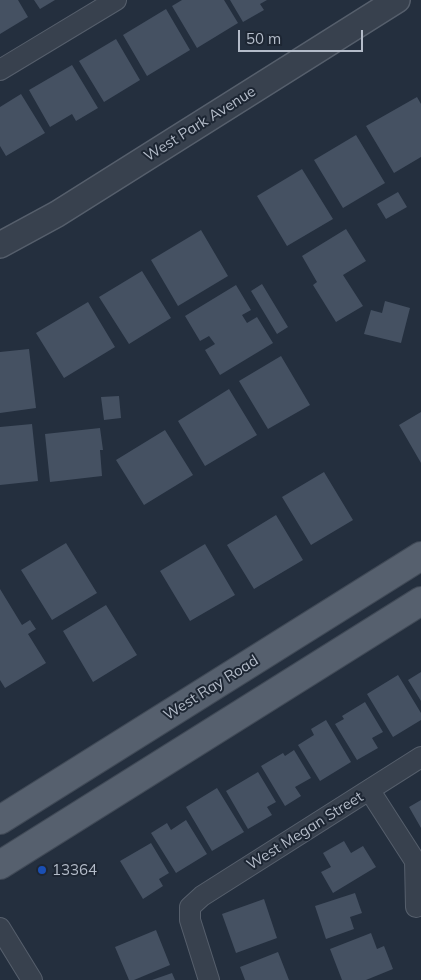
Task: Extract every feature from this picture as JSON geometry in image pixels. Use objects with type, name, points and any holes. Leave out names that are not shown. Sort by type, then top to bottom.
[{"type":"main road","name":"West Ray Road","points":[[0,820],[421,556]]},
{"type":"main road","points":[[0,864],[421,601]]},
{"type":"street","points":[[0,70],[116,0]]},
{"type":"street","name":"West Park Avenue","points":[[0,245],[57,214],[397,0]]},
{"type":"street","name":"West Megan Street","points":[[209,980],[190,920],[190,907],[202,896],[421,757]]},
{"type":"street","points":[[370,791],[414,862],[416,907]]},
{"type":"street","points":[[0,928],[32,980]]},
{"type":"building","points":[[0,0],[18,0],[28,17],[0,34]]},
{"type":"building","points":[[34,0],[55,0],[40,9]]},
{"type":"building","points":[[182,0],[224,0],[238,23],[197,48],[172,6]]},
{"type":"building","points":[[230,0],[267,0],[260,4],[264,10],[243,22]]},
{"type":"building","points":[[166,9],[190,50],[147,76],[123,35]]},
{"type":"building","points":[[116,39],[140,80],[104,102],[79,61]]},
{"type":"building","points":[[72,65],[98,108],[76,121],[72,114],[50,127],[29,90]]},
{"type":"building","points":[[21,94],[45,133],[6,156],[0,146],[0,107]]},
{"type":"building","points":[[417,97],[421,104],[421,157],[394,173],[366,126]]},
{"type":"building","points":[[356,135],[385,183],[343,208],[314,160]]},
{"type":"building","points":[[302,169],[333,219],[287,246],[257,196]]},
{"type":"building","points":[[398,192],[407,207],[386,219],[377,204]]},
{"type":"building","points":[[346,229],[366,261],[343,275],[363,306],[336,322],[313,285],[317,282],[302,256]]},
{"type":"building","points":[[201,230],[228,276],[178,306],[151,260]]},
{"type":"building","points":[[142,271],[171,318],[129,344],[99,297]]},
{"type":"building","points":[[262,284],[288,327],[277,334],[251,291]]},
{"type":"building","points":[[236,285],[251,310],[242,315],[247,323],[257,317],[273,343],[220,375],[205,350],[215,344],[209,336],[200,341],[185,316]]},
{"type":"building","points":[[385,301],[410,308],[401,343],[364,334],[371,310],[382,313]]},
{"type":"building","points":[[88,302],[115,347],[64,378],[36,333]]},
{"type":"building","points":[[29,349],[36,408],[0,413],[0,352]]},
{"type":"building","points":[[281,356],[310,405],[268,429],[239,381]]},
{"type":"building","points":[[229,389],[257,435],[205,466],[178,421]]},
{"type":"building","points":[[119,396],[121,418],[104,420],[101,397]]},
{"type":"building","points":[[421,412],[421,463],[399,425]]},
{"type":"building","points":[[32,424],[38,481],[0,485],[0,427]]},
{"type":"building","points":[[100,428],[103,450],[100,450],[102,476],[50,482],[45,434]]},
{"type":"building","points":[[165,430],[193,475],[144,505],[116,460]]},
{"type":"building","points":[[324,472],[353,520],[311,545],[282,497]]},
{"type":"building","points":[[276,515],[303,560],[254,589],[227,545]]},
{"type":"building","points":[[66,543],[97,593],[52,620],[21,570]]},
{"type":"building","points":[[205,544],[235,595],[190,621],[160,571]]},
{"type":"building","points":[[0,589],[22,625],[30,620],[36,629],[28,634],[46,663],[5,688],[0,680]]},
{"type":"building","points":[[106,605],[137,655],[93,682],[63,631]]},
{"type":"building","points":[[421,672],[421,701],[408,680]]},
{"type":"building","points":[[398,675],[421,713],[421,720],[393,737],[367,694]]},
{"type":"building","points":[[365,702],[383,732],[372,738],[378,748],[357,760],[335,724],[344,719],[342,716]]},
{"type":"building","points":[[326,720],[351,762],[320,781],[298,745],[314,735],[311,729]]},
{"type":"building","points":[[294,750],[311,778],[295,787],[301,796],[285,806],[261,766],[283,753],[285,756]]},
{"type":"building","points":[[258,772],[276,802],[267,807],[272,815],[248,829],[226,791]]},
{"type":"building","points":[[217,788],[244,832],[212,851],[186,807]]},
{"type":"building","points":[[421,800],[421,828],[409,807]]},
{"type":"building","points":[[186,820],[207,854],[176,873],[151,833],[167,823],[171,830]]},
{"type":"building","points":[[344,841],[351,853],[363,846],[376,867],[333,893],[321,872],[331,867],[323,853]]},
{"type":"building","points":[[151,843],[169,873],[159,879],[163,886],[143,899],[120,861]]},
{"type":"building","points":[[355,893],[362,913],[350,917],[354,929],[326,939],[315,906]]},
{"type":"building","points":[[264,899],[277,938],[236,953],[222,914]]},
{"type":"building","points":[[156,930],[170,965],[134,980],[129,980],[115,947]]},
{"type":"building","points":[[371,933],[377,949],[384,946],[393,969],[366,980],[342,980],[330,949]]},
{"type":"building","points":[[278,952],[289,980],[245,980],[240,967]]},
{"type":"building","points":[[172,973],[175,980],[152,980]]},
{"type":"place","name":"13364","points":[[42,870]]}]
